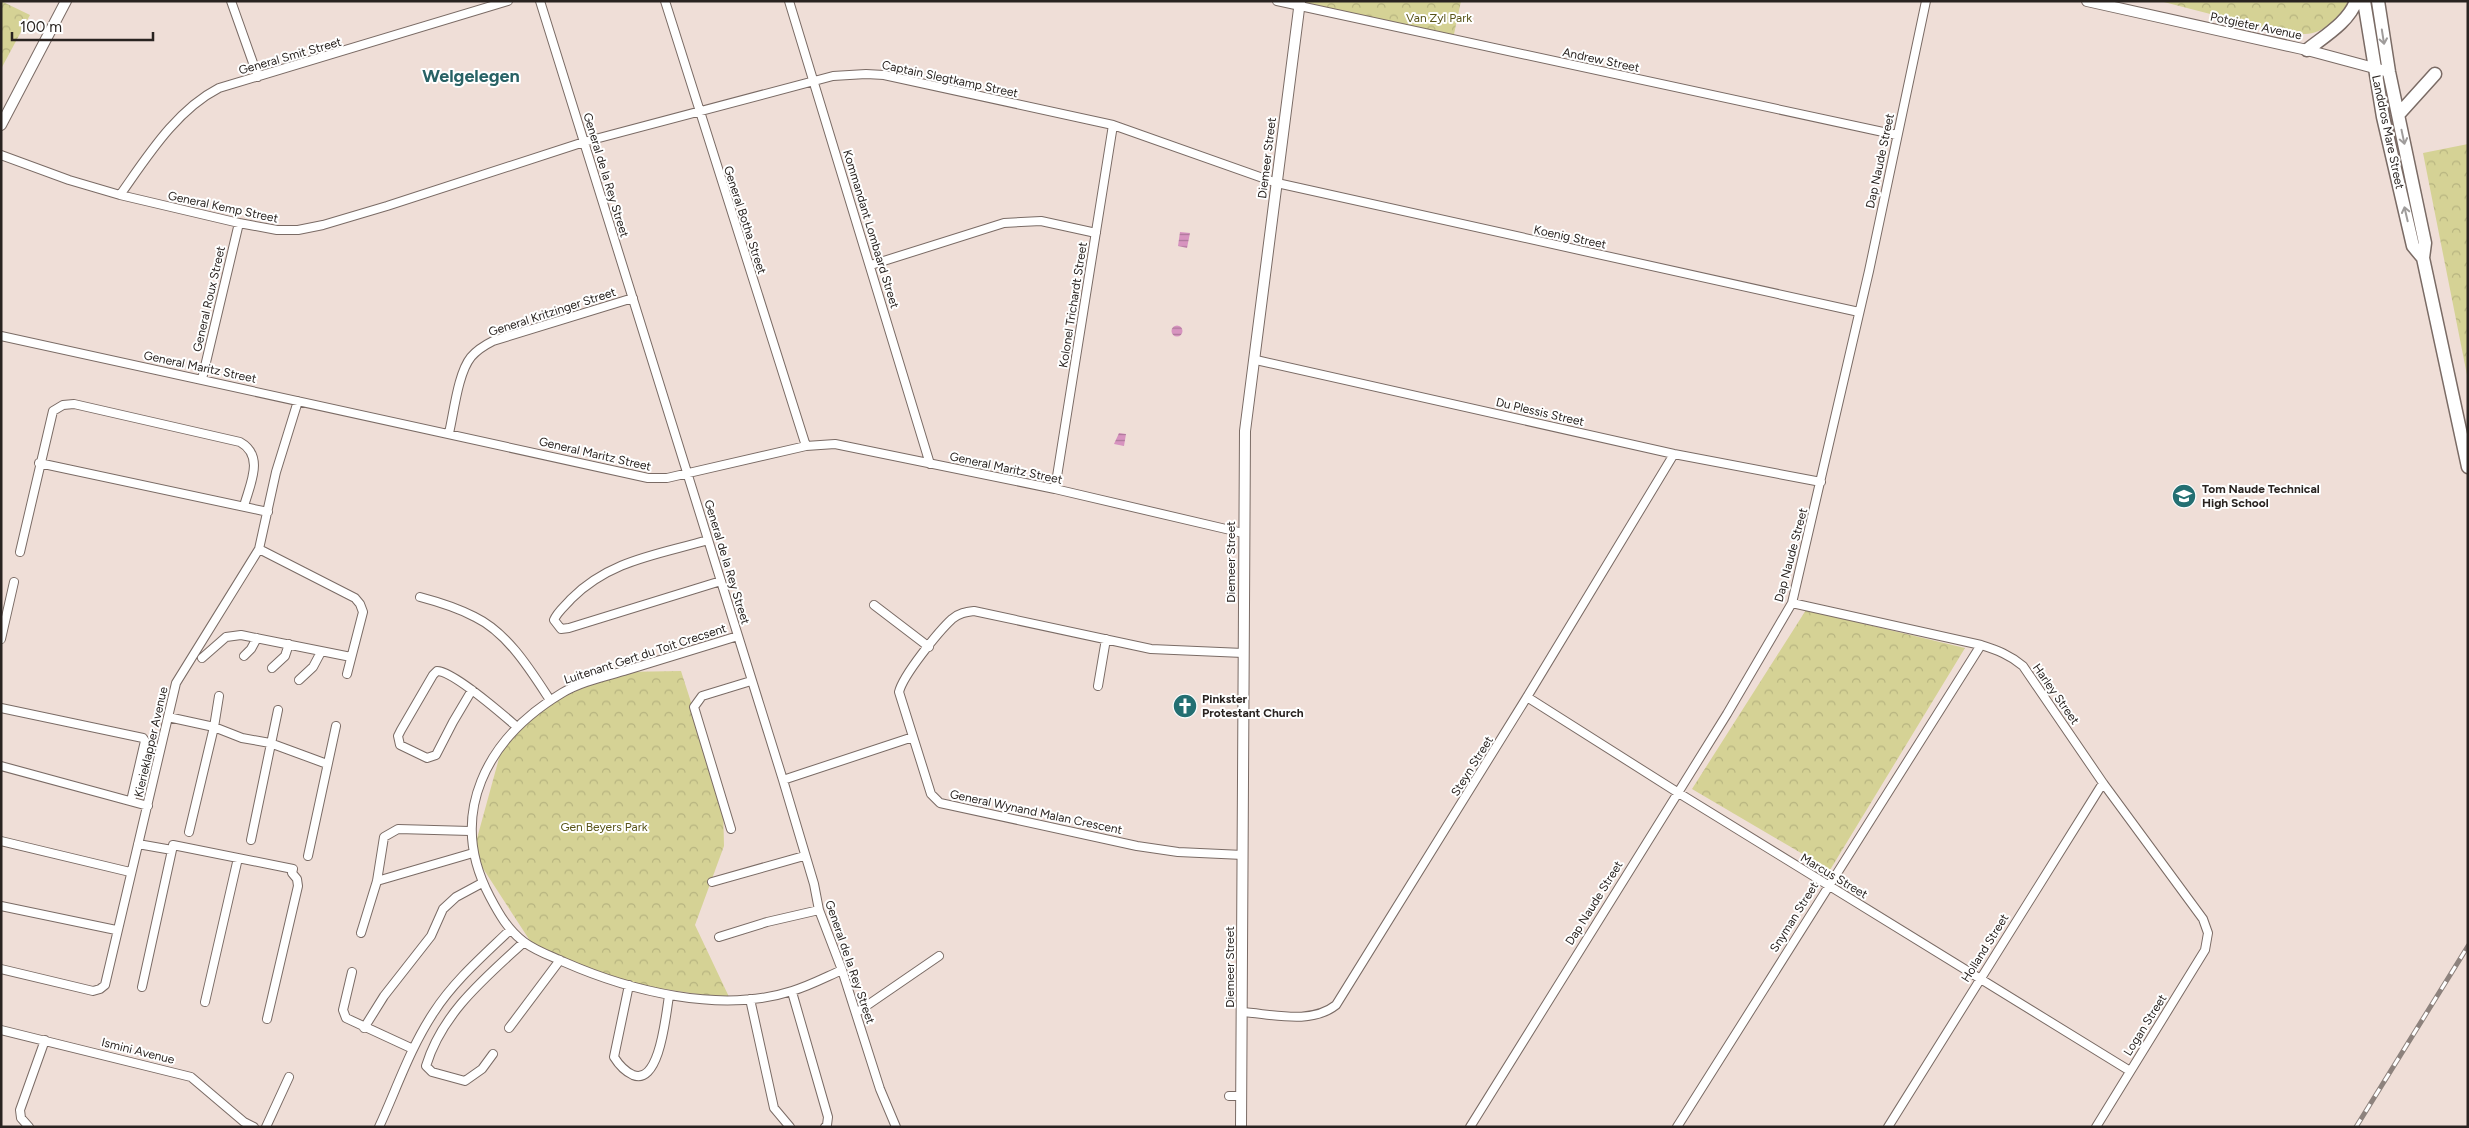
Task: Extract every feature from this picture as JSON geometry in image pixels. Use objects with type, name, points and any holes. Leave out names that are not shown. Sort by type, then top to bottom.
[{"type":"main road","points":[[2307,50],[2347,16],[2356,1]]},
{"type":"main road","name":"Landdros Mare Street","points":[[2364,1],[2374,68],[2413,246],[2423,258]]},
{"type":"main road","name":"Landdros Mare Street","points":[[2378,1],[2389,72],[2425,243],[2423,258],[2468,467]]},
{"type":"main road","points":[[2398,115],[2435,74]]},
{"type":"street","points":[[1,125],[66,1]]},
{"type":"street","points":[[231,1],[258,77]]},
{"type":"street","name":"General Smit Street","points":[[120,195],[157,145],[191,107],[219,88],[508,1]]},
{"type":"street","name":"General de la Rey Street","points":[[540,1],[738,636],[814,884],[819,910],[842,970],[880,1089],[896,1127]]},
{"type":"street","name":"General Botha Street","points":[[665,1],[806,446]]},
{"type":"street","name":"Kommandant Lombaard Street","points":[[789,1],[930,464]]},
{"type":"street","name":"Andrew Street","points":[[1277,1],[1300,4],[1897,135]]},
{"type":"street","name":"Dap Naude Street","points":[[1470,1127],[1742,689],[1792,603],[1859,312],[1926,1]]},
{"type":"street","name":"Potgieter Avenue","points":[[2087,1],[2307,50],[2389,72]]},
{"type":"street","name":"Diemeer Street","points":[[1242,1127],[1243,533],[1246,417],[1256,360],[1300,4]]},
{"type":"street","name":"Captain Slegtkamp Street","points":[[584,142],[699,113],[813,81],[849,74],[884,75],[1113,125],[1277,183]]},
{"type":"street","name":"Kolonel Trichardt Street","points":[[1055,489],[1113,125]]},
{"type":"street","name":"General Kemp Street","points":[[1,155],[61,178],[120,195],[277,230],[317,227],[584,142]]},
{"type":"street","name":"Koenig Street","points":[[1277,183],[1859,312]]},
{"type":"street","points":[[870,265],[1004,223],[1041,221],[1096,233]]},
{"type":"street","name":"General Roux Street","points":[[202,380],[239,223]]},
{"type":"street","name":"General Kritzinger Street","points":[[450,433],[466,365],[476,351],[493,341],[633,298]]},
{"type":"street","name":"General Maritz Street","points":[[1,336],[450,433],[648,478],[667,478],[688,474],[806,446],[846,446],[1055,489],[1243,533]]},
{"type":"street","name":"Du Plessis Street","points":[[1256,360],[1674,454],[1821,482]]},
{"type":"street","name":"Kierieklapper Avenue","points":[[1,969],[85,989],[100,989],[106,983],[116,930],[148,806],[178,676],[258,549],[276,472],[298,401]]},
{"type":"street","points":[[20,552],[39,463],[53,411],[63,405],[74,404],[245,444],[253,454],[255,465],[244,506]]},
{"type":"street","name":"Steyn Street","points":[[1242,1012],[1311,1016],[1328,1011],[1336,1005],[1527,697],[1674,454]]},
{"type":"street","points":[[39,463],[268,512]]},
{"type":"street","points":[[708,540],[608,570],[588,583],[554,620],[560,628],[566,628],[721,581]]},
{"type":"street","points":[[258,549],[354,598],[360,604],[363,615],[350,657],[347,674]]},
{"type":"street","points":[[1,639],[14,582]]},
{"type":"street","points":[[420,597],[461,610],[486,624],[512,648],[550,700]]},
{"type":"street","name":"Harley Street","points":[[1792,603],[1981,645],[2001,651],[2023,666],[2103,784],[2198,910],[2208,933]]},
{"type":"street","points":[[874,604],[929,647]]},
{"type":"street","name":"General Wynand Malan Crescent","points":[[1243,652],[1159,650],[974,611],[962,613],[952,619],[914,666],[899,692],[931,794],[937,801],[946,805],[1137,846],[1178,852],[1243,855]]},
{"type":"street","points":[[202,658],[226,637],[241,635],[350,657]]},
{"type":"street","name":"Luitenant Gert du Toit Crecsent","points":[[738,636],[577,685],[550,700],[516,726],[504,740],[483,776],[474,806],[470,831],[473,853],[482,883],[510,930],[524,942],[600,978],[669,996],[750,999],[792,992],[842,970]]},
{"type":"street","points":[[244,656],[251,649],[257,638]]},
{"type":"street","points":[[1098,686],[1106,639]]},
{"type":"street","points":[[272,668],[285,656],[288,644]]},
{"type":"street","name":"Snyman Street","points":[[1677,1127],[1981,645]]},
{"type":"street","points":[[300,680],[313,667],[321,652]]},
{"type":"street","points":[[472,690],[436,755],[427,758],[400,745],[398,736],[435,672],[446,672],[472,690],[516,726]]},
{"type":"street","points":[[731,830],[694,707],[702,696],[751,681]]},
{"type":"street","points":[[189,832],[214,727],[219,696]]},
{"type":"street","name":"Marcus Street","points":[[1527,697],[1677,792],[2130,1071]]},
{"type":"street","points":[[1,708],[143,738],[145,741],[131,802]]},
{"type":"street","points":[[251,840],[278,710]]},
{"type":"street","points":[[168,717],[214,727],[242,738],[270,743],[327,764]]},
{"type":"street","points":[[308,856],[336,726]]},
{"type":"street","points":[[782,780],[913,737]]},
{"type":"street","points":[[1,766],[148,806]]},
{"type":"street","name":"Holland Street","points":[[1888,1127],[1980,977],[2103,784]]},
{"type":"street","points":[[361,933],[377,881],[383,840],[394,830],[470,831]]},
{"type":"street","points":[[1,841],[130,872]]},
{"type":"street","points":[[138,844],[172,850]]},
{"type":"street","points":[[142,987],[173,845],[293,869],[292,873],[298,880],[267,1019]]},
{"type":"street","points":[[377,881],[473,853]]},
{"type":"street","points":[[712,882],[804,856]]},
{"type":"street","points":[[206,1002],[238,858]]},
{"type":"street","points":[[364,1028],[384,996],[431,936],[443,909],[456,897],[482,883]]},
{"type":"street","points":[[1,906],[116,930]]},
{"type":"street","points":[[718,937],[768,922],[819,910]]},
{"type":"street","points":[[379,1127],[413,1049],[434,1012],[450,990],[510,930]]},
{"type":"street","name":"Logan Street","points":[[2096,1127],[2205,950],[2208,933]]},
{"type":"street","points":[[493,1054],[482,1069],[465,1081],[432,1072],[426,1066],[436,1040],[467,996],[524,942]]},
{"type":"street","points":[[856,1013],[939,956]]},
{"type":"street","points":[[509,1028],[560,960]]},
{"type":"street","points":[[352,972],[343,1014],[348,1020],[364,1028],[413,1049]]},
{"type":"street","points":[[629,986],[614,1056],[625,1072],[637,1077],[647,1074],[655,1062],[669,996]]},
{"type":"street","points":[[792,992],[828,1116],[825,1127]]},
{"type":"street","points":[[750,999],[774,1108],[790,1127]]},
{"type":"street","name":"Ismini Avenue","points":[[1,1030],[191,1077],[243,1124],[254,1127]]},
{"type":"street","points":[[29,1127],[21,1118],[20,1110],[45,1040]]},
{"type":"street","points":[[266,1127],[289,1077]]},
{"type":"street","points":[[1229,1096],[1242,1096]]},
{"type":"green space","points":[[1,1],[30,15],[1,69]]},
{"type":"green space","name":"Van Zyl Park","points":[[1300,1],[1461,1],[1453,39],[1300,6]]},
{"type":"green space","points":[[2160,1],[2350,1],[2343,12],[2332,23],[2319,31],[2305,34],[2268,29]]},
{"type":"green space","points":[[2468,144],[2468,380],[2423,153]]},
{"type":"green space","points":[[1806,610],[1965,648],[1830,870],[1692,789]]},
{"type":"green space","name":"Gen Beyers Park","points":[[681,671],[723,802],[724,846],[695,925],[730,999],[611,981],[536,950],[473,853],[504,740],[563,692],[622,672]]},
{"type":"shaded area","points":[[1180,232],[1190,233],[1187,248],[1178,246]]},
{"type":"shaded area","points":[[1177,325],[1183,331],[1177,337],[1171,331]]},
{"type":"shaded area","points":[[1119,433],[1126,434],[1124,446],[1114,444]]},
{"type":"railway","points":[[2356,1127],[2468,946]]},
{"type":"place","name":"Tom Naude Technical High School","points":[[2184,496]]},
{"type":"place","name":"Pinkster Protestant Church","points":[[1185,706]]},
{"type":"district","name":"Welgelegen","points":[[471,76]]}]
